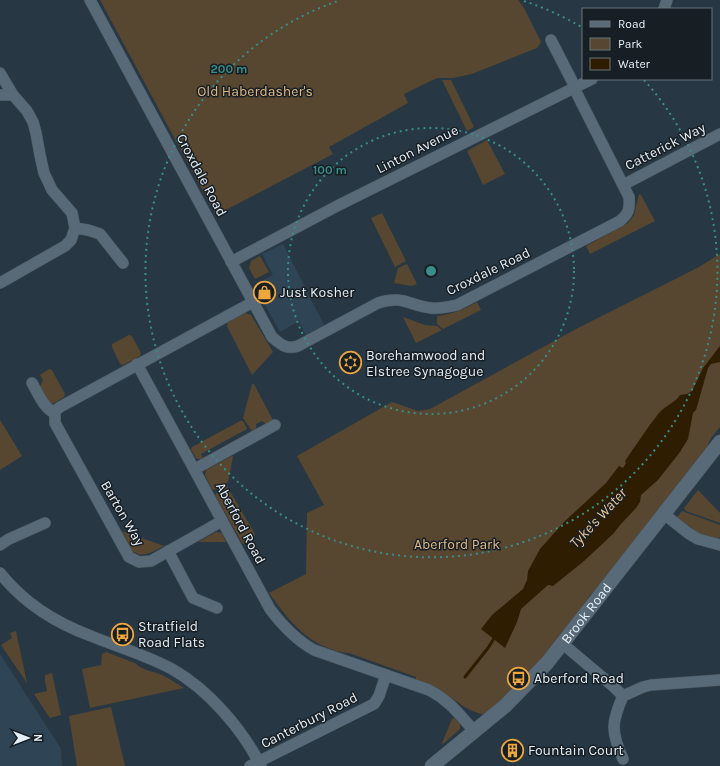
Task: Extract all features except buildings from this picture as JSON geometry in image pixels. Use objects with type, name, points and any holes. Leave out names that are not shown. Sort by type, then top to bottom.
[{"type":"street","name":"Croxdale Road","points":[[90,0],[272,337],[285,347],[292,348],[308,341],[378,303],[388,300],[400,300],[431,308],[442,308],[457,305],[620,221],[630,208],[629,197],[574,88]]},
{"type":"street","points":[[551,40],[574,88]]},
{"type":"street","points":[[0,73],[13,95],[27,111],[33,122],[44,173],[52,190],[72,213],[75,228],[71,240],[65,246],[0,283]]},
{"type":"street","name":"Linton Avenue","points":[[231,262],[339,205],[590,80]]},
{"type":"street","points":[[0,95],[13,95]]},
{"type":"street","name":"Catterick Way","points":[[623,184],[720,134]]},
{"type":"street","points":[[75,228],[100,234],[123,263]]},
{"type":"street","points":[[55,414],[56,410],[60,407],[253,302]]},
{"type":"street","name":"Aberford Road","points":[[137,364],[270,609],[284,628],[314,650],[429,690],[450,703],[474,731]]},
{"type":"street","name":"Barton Way","points":[[32,383],[47,407],[55,414],[55,423],[129,557],[139,562],[145,562],[222,521]]},
{"type":"street","points":[[194,469],[275,425]]},
{"type":"street","name":"Brook Road","points":[[432,766],[505,706],[564,644],[720,442]]},
{"type":"street","points":[[664,514],[698,539],[720,545]]},
{"type":"street","points":[[0,545],[9,539],[45,523]]},
{"type":"street","points":[[168,551],[193,598],[217,608]]},
{"type":"street","points":[[0,573],[28,600],[48,615],[68,627],[152,659],[173,670],[202,690],[226,714],[243,736],[257,765]]},
{"type":"street","points":[[564,644],[623,696]]},
{"type":"street","name":"Canterbury Road","points":[[257,765],[374,704],[379,696],[386,675]]},
{"type":"street","points":[[623,759],[615,742],[613,723],[623,696],[651,685],[720,680]]},
{"type":"shaded area","points":[[283,244],[324,325],[306,335],[299,321],[280,332],[254,285],[273,275],[262,254]]},
{"type":"shaded area","points":[[0,654],[61,749],[62,766],[0,766]]},
{"type":"green space","name":"Old Haberdasher's","points":[[100,0],[518,0],[524,8],[541,42],[537,48],[472,74],[453,78],[437,78],[404,94],[408,103],[329,147],[333,154],[216,215]]},
{"type":"green space","points":[[442,80],[451,80],[474,127],[467,131]]},
{"type":"green space","points":[[487,140],[505,174],[483,185],[467,151]]},
{"type":"green space","points":[[639,194],[641,195],[655,221],[590,254],[586,246],[628,223],[634,215]]},
{"type":"green space","points":[[382,213],[406,261],[395,267],[371,218]]},
{"type":"green space","name":"Aberford Park","points":[[720,254],[720,427],[711,438],[703,455],[609,578],[590,595],[560,641],[526,678],[486,715],[468,709],[439,690],[416,681],[416,677],[349,653],[337,651],[321,645],[303,633],[288,618],[269,593],[306,574],[307,513],[324,505],[297,456],[392,402],[418,411],[430,409],[578,328],[699,267]]},
{"type":"green space","points":[[260,256],[269,272],[255,279],[249,268],[251,261]]},
{"type":"green space","points":[[407,264],[417,284],[411,286],[394,283],[398,268]]},
{"type":"green space","points":[[477,302],[481,310],[443,329],[437,324],[437,316],[458,311]]},
{"type":"green space","points":[[246,313],[251,315],[273,352],[252,375],[227,326],[228,322]]},
{"type":"green space","points":[[403,317],[425,325],[437,326],[442,330],[416,343]]},
{"type":"green space","points":[[129,335],[132,336],[141,353],[140,356],[123,365],[120,364],[112,344]]},
{"type":"green space","points":[[49,369],[52,370],[65,394],[64,397],[52,404],[49,404],[40,387],[43,380],[40,375]]},
{"type":"green space","points":[[252,384],[254,384],[274,422],[266,424],[262,421],[256,424],[257,432],[254,434],[243,418]]},
{"type":"green space","points":[[0,420],[22,456],[0,470]]},
{"type":"green space","points":[[240,421],[243,421],[247,429],[201,454],[204,461],[196,458],[191,450],[192,447]]},
{"type":"green space","points":[[232,456],[228,482],[215,490],[212,489],[205,475],[206,470]]},
{"type":"green space","points":[[227,486],[255,534],[254,537],[244,544],[242,543],[215,495]]},
{"type":"green space","points":[[698,490],[720,513],[720,523],[686,511],[684,508]]},
{"type":"green space","points":[[682,511],[720,525],[720,537],[718,539],[697,533],[677,517]]},
{"type":"green space","points":[[122,531],[164,546],[150,553],[140,555],[132,551]]},
{"type":"green space","points":[[216,532],[222,533],[226,542],[198,542]]},
{"type":"green space","points":[[16,631],[27,683],[1,645],[12,638],[10,633]]},
{"type":"green space","points":[[106,652],[160,674],[184,688],[90,708],[82,669],[101,665],[102,654]]},
{"type":"green space","points":[[52,673],[61,715],[50,718],[34,694],[47,691],[45,675]]},
{"type":"green space","points":[[111,707],[125,766],[77,766],[69,716]]},
{"type":"green space","points":[[454,718],[460,724],[460,729],[443,744],[442,743],[452,719]]},
{"type":"water","points":[[720,346],[720,362],[711,364],[708,368],[696,410],[693,413],[688,439],[680,452],[658,480],[641,495],[640,502],[636,508],[613,534],[584,561],[553,586],[548,585],[521,609],[517,622],[505,648],[481,629],[492,615],[523,589],[527,580],[528,571],[540,549],[564,522],[606,483],[619,466],[623,468],[626,463],[625,461],[659,413],[680,395],[687,394],[692,391],[703,368]]},
{"type":"waterway","name":"Tyke's Water","points":[[465,677],[495,637]]},
{"type":"place","name":"Just Kosher","points":[[265,292]]},
{"type":"place","name":"Borehamwood and Elstree Synagogue","points":[[350,363]]},
{"type":"place","name":"Stratfield Road Flats","points":[[123,634]]},
{"type":"place","name":"Aberford Road","points":[[519,678]]},
{"type":"place","name":"Fountain Court","points":[[512,750]]}]
